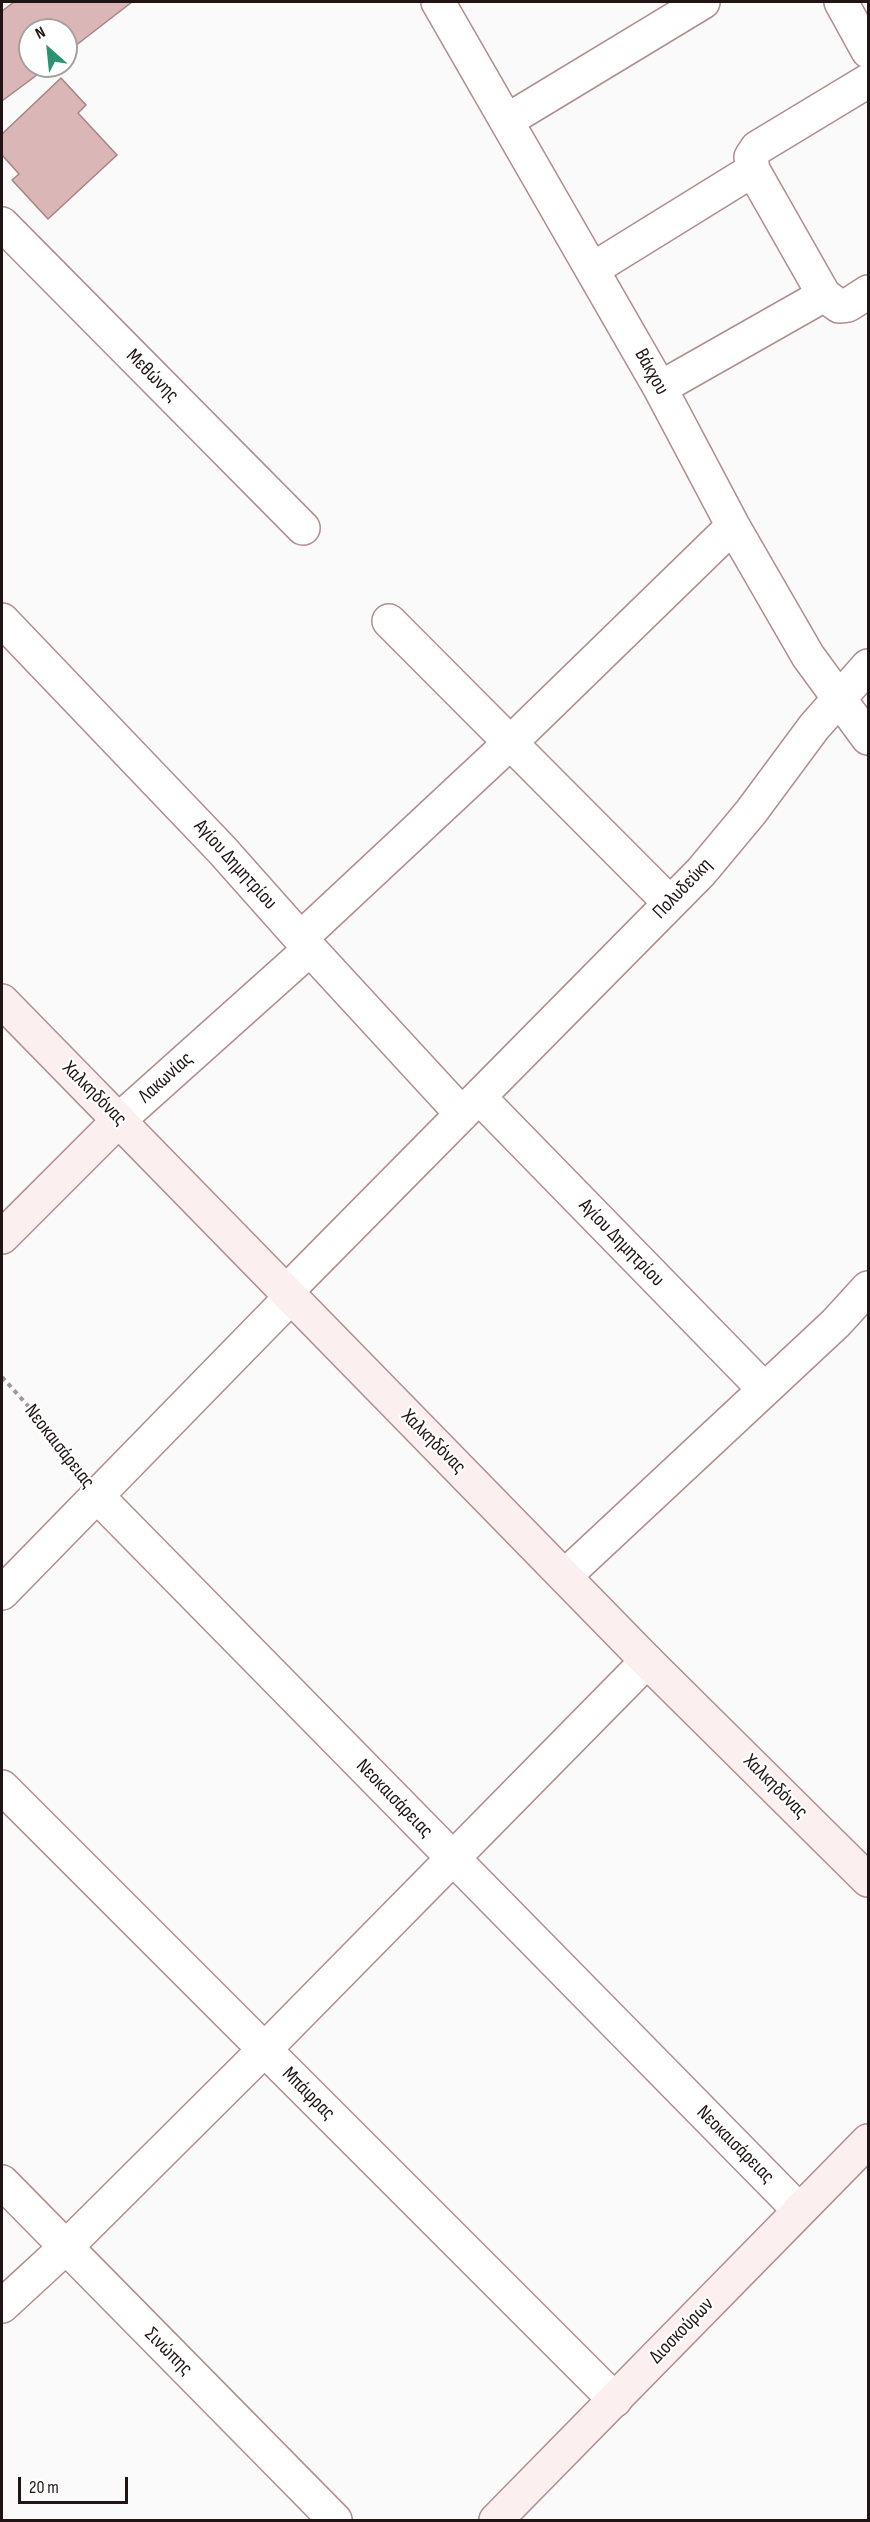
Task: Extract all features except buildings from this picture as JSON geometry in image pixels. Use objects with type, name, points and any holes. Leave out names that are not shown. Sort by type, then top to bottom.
[{"type":"street","name":"Βάκχου","points":[[438,2],[593,269],[660,388],[733,526],[808,656],[868,738]]},
{"type":"street","points":[[508,120],[703,2]]},
{"type":"street","points":[[841,2],[868,51]]},
{"type":"street","points":[[868,81],[757,148],[751,157],[753,170],[824,295],[839,306],[848,305],[868,292]]},
{"type":"street","points":[[593,269],[753,170]]},
{"type":"street","name":"Μεθώνης","points":[[2,224],[303,528]]},
{"type":"street","points":[[660,388],[824,295]]},
{"type":"street","name":"Λακωνίας","points":[[2,1237],[119,1120],[305,944],[733,526]]},
{"type":"street","name":"Αγίου Δημητρίου","points":[[2,620],[208,834],[305,944],[764,1389]]},
{"type":"street","points":[[390,621],[512,741],[670,903]]},
{"type":"street","name":"Πολυδεύκη","points":[[2,1593],[98,1497],[289,1294],[728,842],[838,698],[868,666]]},
{"type":"street","name":"Χαλκηδόνας","points":[[2,1001],[647,1661],[868,1880]]},
{"type":"street","points":[[565,1576],[836,1323],[868,1288]]},
{"type":"street","name":"Νεοκαισάρειας","points":[[98,1497],[799,2210]]},
{"type":"street","points":[[2,2306],[65,2248],[264,2050],[647,1661]]},
{"type":"street","name":"Μπάφρας","points":[[2,1787],[615,2400]]},
{"type":"street","name":"Διοσκούρων","points":[[496,2520],[868,2140]]},
{"type":"street","name":"Σινώπης","points":[[2,2182],[335,2520]]},
{"type":"path","name":"Νεοκαισάρειας","points":[[2,1377],[30,1408],[98,1497]]}]
